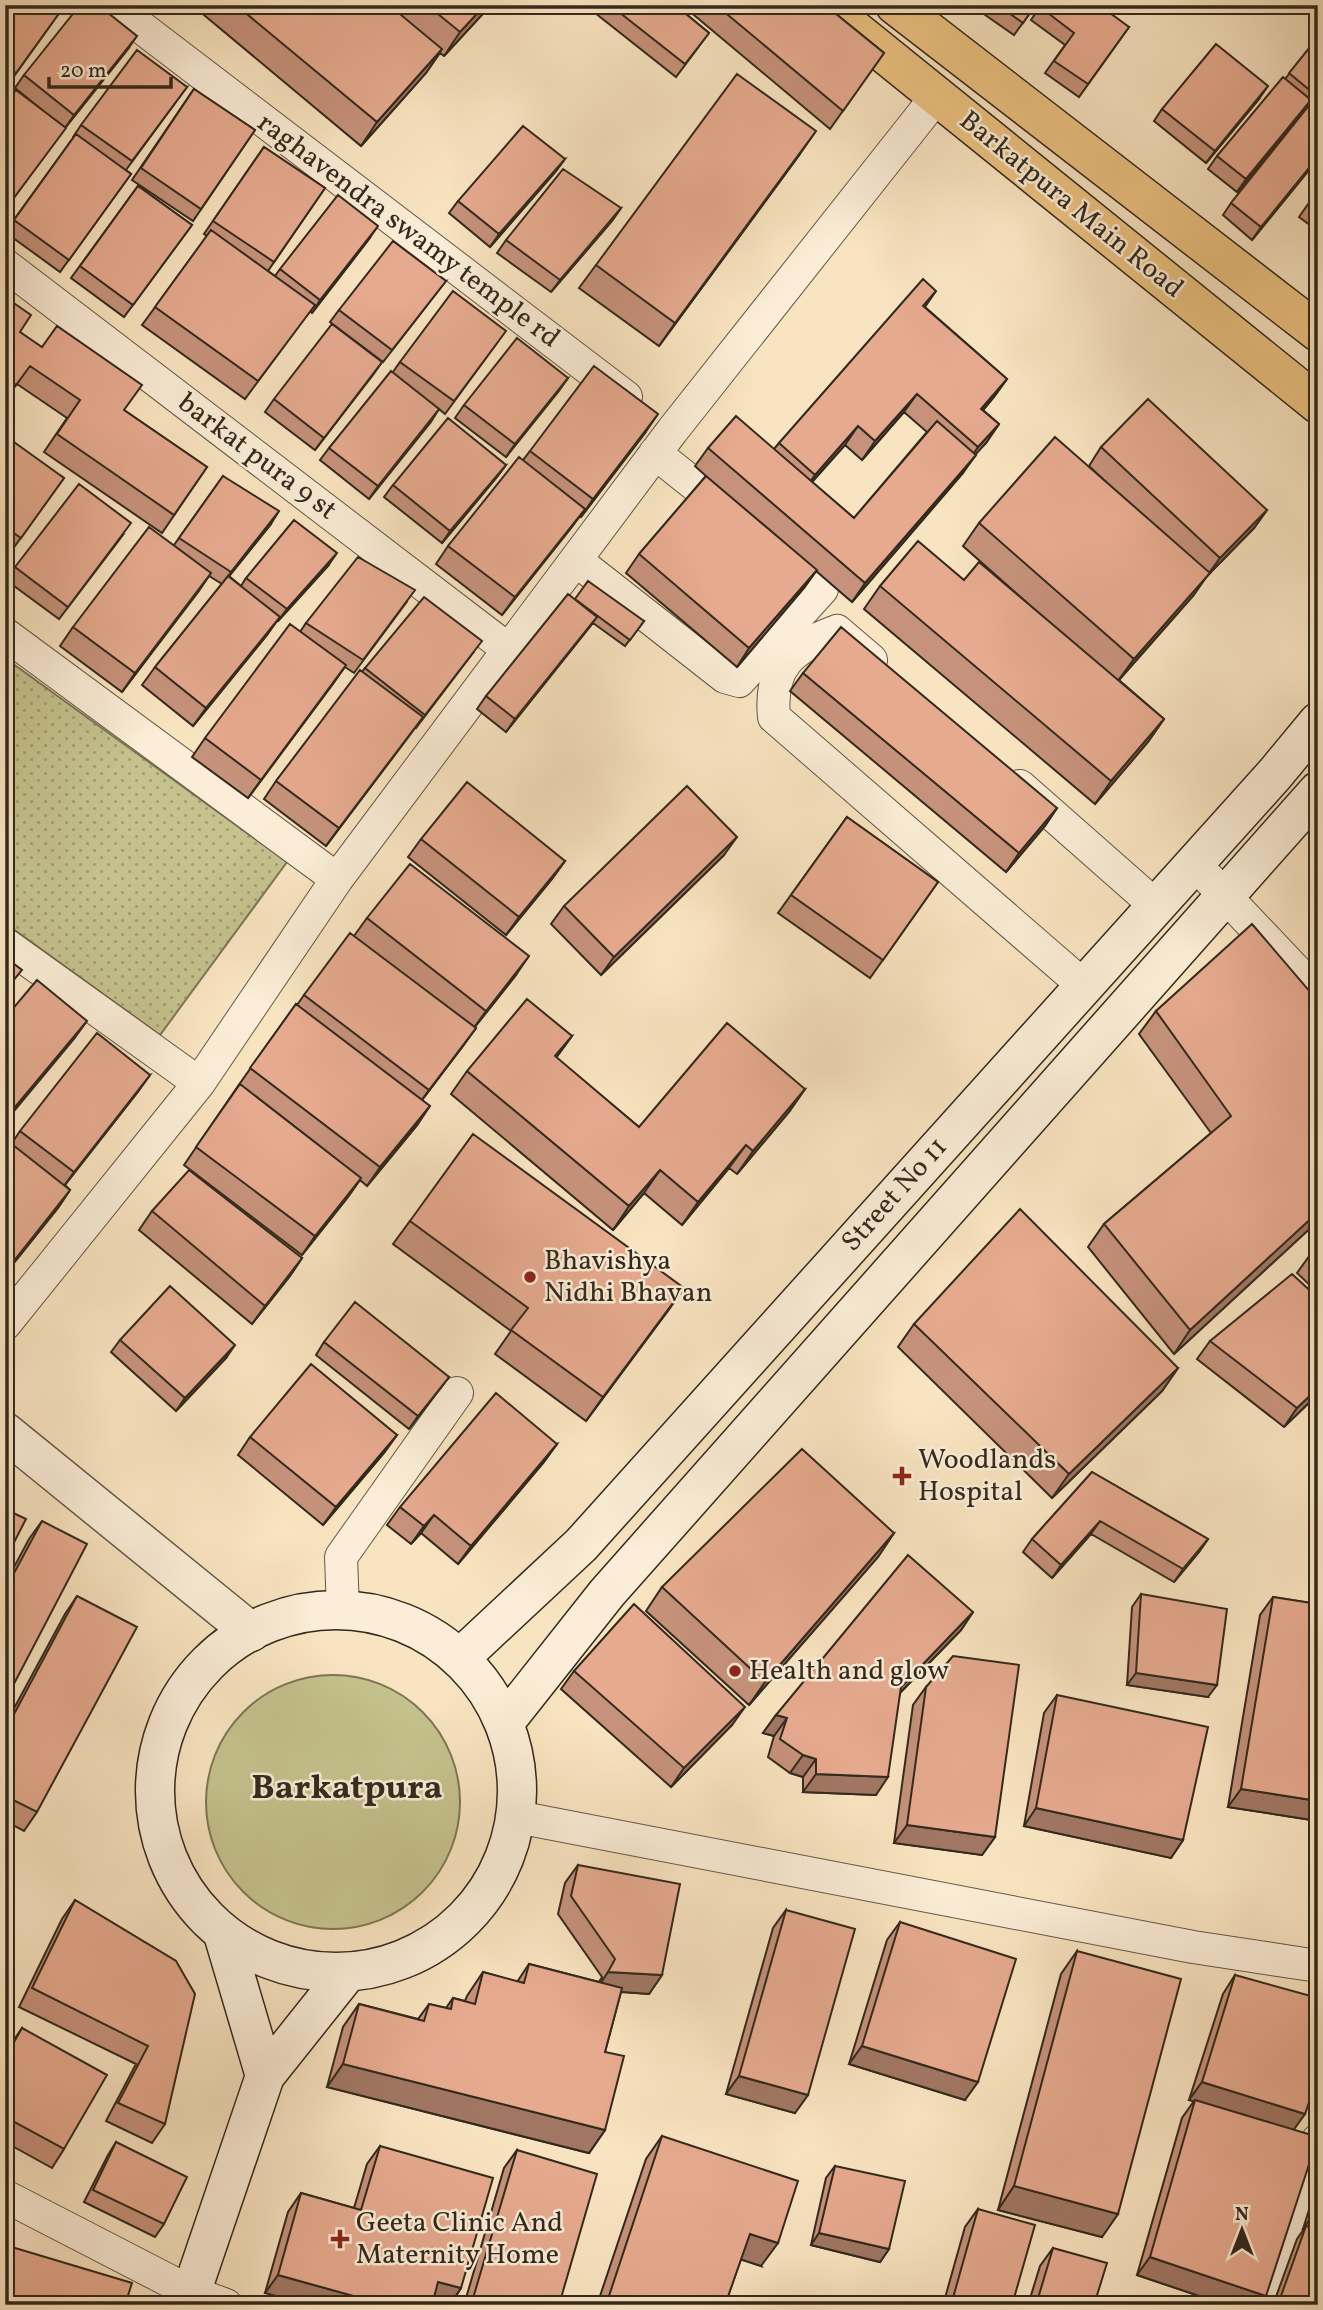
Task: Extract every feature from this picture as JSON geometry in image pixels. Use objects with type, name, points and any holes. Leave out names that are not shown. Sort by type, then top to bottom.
[{"type":"main road","name":"Barkatpura Main Road","points":[[824,5],[1318,404]]},
{"type":"main road","points":[[895,5],[1318,332]]},
{"type":"main road","name":"Street No 11","points":[[460,1658],[581,1545],[1275,774],[1318,722]]},
{"type":"main road","points":[[505,1722],[607,1593],[1318,791]]},
{"type":"main road","points":[[5,1432],[251,1632]]},
{"type":"main road","points":[[343,1610],[386,1617],[415,1629],[460,1658],[486,1687],[505,1722],[517,1768],[517,1817],[498,1876],[460,1925],[408,1959],[347,1973],[303,1970],[261,1957],[223,1934],[182,1889],[159,1835],[154,1775],[169,1718],[202,1668],[251,1632],[295,1615],[343,1610]]},
{"type":"main road","points":[[223,1934],[265,2076]]},
{"type":"main road","points":[[201,2301],[265,2076],[347,1973]]},
{"type":"street","name":"raghavendra swamy temple rd","points":[[112,5],[664,442],[822,589],[739,681],[726,677],[577,561]]},
{"type":"street","points":[[5,1324],[199,1083],[337,879],[664,442],[937,96]]},
{"type":"street","name":"barkat pura 9 st","points":[[5,265],[509,650]]},
{"type":"street","points":[[890,676],[837,631],[805,644],[781,667],[772,692],[774,717],[1083,985]]},
{"type":"street","points":[[5,634],[337,879]]},
{"type":"street","points":[[995,765],[1155,905]]},
{"type":"street","points":[[1193,862],[1225,899],[1318,994]]},
{"type":"street","points":[[5,944],[199,1083]]},
{"type":"street","points":[[343,1610],[341,1557],[457,1394]]},
{"type":"street","points":[[517,1817],[1193,1947],[1318,1966]]},
{"type":"street","points":[[1273,2283],[1318,2140]]},
{"type":"street","points":[[5,2196],[201,2301]]},
{"type":"shaded area","points":[[5,658],[287,862],[160,1035],[5,923]]},
{"type":"shaded area","points":[[333,1675],[370,1681],[393,1690],[413,1704],[431,1722],[445,1742],[454,1765],[460,1802],[454,1839],[445,1862],[431,1882],[413,1900],[393,1914],[370,1923],[333,1929],[296,1923],[273,1914],[253,1900],[235,1882],[221,1862],[212,1839],[206,1802],[212,1765],[221,1742],[235,1722],[253,1704],[273,1690],[296,1681]]},
{"type":"building","points":[[5,5],[65,5],[16,73],[5,66]]},
{"type":"building","points":[[80,5],[98,5],[137,36],[74,115],[24,75]]},
{"type":"building","points":[[236,5],[389,5],[442,49],[377,122]]},
{"type":"building","points":[[427,5],[485,5],[460,32]]},
{"type":"building","points":[[610,5],[675,5],[709,33],[685,64]]},
{"type":"building","points":[[716,5],[825,5],[884,53],[843,111]]},
{"type":"building","points":[[998,5],[1035,5],[1023,23]]},
{"type":"building","points":[[1099,5],[1129,27],[1088,84],[1054,61],[1074,33],[1040,7]]},
{"type":"building","points":[[1318,37],[1318,97],[1289,73]]},
{"type":"building","points":[[1216,44],[1268,86],[1215,151],[1162,109]]},
{"type":"building","points":[[137,50],[187,87],[132,161],[81,125]]},
{"type":"building","points":[[737,74],[816,131],[675,323],[596,265]]},
{"type":"building","points":[[1283,77],[1311,100],[1246,179],[1217,156]]},
{"type":"building","points":[[194,89],[255,130],[201,209],[141,168]]},
{"type":"building","points":[[16,90],[66,128],[7,207],[5,104]]},
{"type":"building","points":[[1311,103],[1318,108],[1318,157],[1261,227],[1231,203]]},
{"type":"building","points":[[523,126],[565,159],[499,234],[458,201]]},
{"type":"building","points":[[76,134],[131,174],[69,260],[14,220]]},
{"type":"building","points":[[264,147],[325,188],[274,262],[213,221]]},
{"type":"building","points":[[563,169],[621,208],[560,280],[506,240]]},
{"type":"building","points":[[138,186],[192,225],[133,305],[80,266]]},
{"type":"building","points":[[1318,190],[1318,204],[1311,199]]},
{"type":"building","points":[[338,195],[378,226],[320,300],[280,269]]},
{"type":"building","points":[[211,230],[315,305],[258,381],[155,307]]},
{"type":"building","points":[[393,241],[446,281],[392,350],[339,310]]},
{"type":"building","points":[[923,279],[936,291],[923,306],[1007,379],[981,409],[999,424],[978,447],[917,394],[875,441],[858,426],[815,475],[779,443]]},
{"type":"building","points":[[453,291],[506,331],[454,401],[400,362]]},
{"type":"building","points":[[5,297],[31,315],[20,332],[42,347],[57,326],[142,385],[124,410],[207,467],[174,515],[57,434],[80,400],[30,366],[16,385],[5,377]]},
{"type":"building","points":[[332,324],[382,362],[324,438],[274,399]]},
{"type":"building","points":[[517,338],[568,378],[515,444],[464,405]]},
{"type":"building","points":[[594,366],[658,414],[593,499],[530,451]]},
{"type":"building","points":[[391,371],[439,409],[378,486],[329,448]]},
{"type":"building","points":[[1148,399],[1267,510],[1220,558],[1101,447]]},
{"type":"building","points":[[736,416],[854,518],[937,421],[976,455],[865,583],[708,448]]},
{"type":"building","points":[[448,418],[506,465],[450,531],[393,485]]},
{"type":"building","points":[[7,437],[64,478],[21,538],[5,527]]},
{"type":"building","points":[[1055,437],[1210,573],[1134,659],[979,523]]},
{"type":"building","points":[[519,457],[585,509],[515,597],[448,546]]},
{"type":"building","points":[[223,476],[279,511],[231,572],[179,538]]},
{"type":"building","points":[[706,476],[817,570],[749,648],[639,554]]},
{"type":"building","points":[[79,484],[131,523],[68,607],[15,567]]},
{"type":"building","points":[[294,520],[337,553],[287,609],[246,578]]},
{"type":"building","points":[[149,527],[211,573],[135,673],[73,627]]},
{"type":"building","points":[[918,541],[964,580],[979,562],[1164,719],[1111,781],[880,586]]},
{"type":"building","points":[[358,557],[415,590],[363,660],[306,623]]},
{"type":"building","points":[[228,576],[280,617],[206,708],[155,667]]},
{"type":"building","points":[[588,581],[644,621],[630,640],[575,599]]},
{"type":"building","points":[[568,594],[597,617],[515,719],[486,696]]},
{"type":"building","points":[[424,597],[482,641],[425,715],[365,668]]},
{"type":"building","points":[[290,624],[346,665],[261,780],[205,738]]},
{"type":"building","points":[[841,627],[1057,808],[1019,853],[803,673]]},
{"type":"building","points":[[360,670],[423,717],[339,828],[276,781]]},
{"type":"building","points":[[467,782],[565,861],[519,917],[421,839]]},
{"type":"building","points":[[687,786],[737,837],[614,957],[564,906]]},
{"type":"building","points":[[847,817],[938,882],[883,960],[791,895]]},
{"type":"building","points":[[410,864],[529,956],[486,1011],[367,918]]},
{"type":"building","points":[[1252,924],[1318,1001],[1318,1212],[1190,1330],[1104,1224],[1231,1116],[1156,1011]]},
{"type":"building","points":[[350,933],[476,1028],[429,1090],[304,995]]},
{"type":"building","points":[[5,957],[22,970],[5,991]]},
{"type":"building","points":[[37,980],[87,1021],[5,1119],[5,1018]]},
{"type":"building","points":[[527,999],[572,1036],[555,1056],[639,1127],[727,1023],[805,1089],[753,1151],[746,1145],[698,1202],[660,1170],[629,1206],[467,1071]]},
{"type":"building","points":[[296,1004],[430,1106],[380,1167],[250,1068]]},
{"type":"building","points":[[97,1033],[150,1075],[74,1172],[20,1131]]},
{"type":"building","points":[[240,1084],[361,1178],[315,1236],[196,1147]]},
{"type":"building","name":"Bhavishya Nidhi Bhavan","points":[[473,1134],[684,1288],[603,1397],[511,1330],[528,1308],[410,1221]]},
{"type":"building","points":[[13,1145],[70,1190],[5,1272],[5,1155]]},
{"type":"building","points":[[189,1170],[302,1258],[265,1306],[152,1211]]},
{"type":"building","points":[[1020,1209],[1178,1368],[1069,1474],[914,1324]]},
{"type":"building","points":[[1318,1247],[1318,1262],[1310,1255]]},
{"type":"building","points":[[1292,1274],[1318,1298],[1318,1388],[1297,1408],[1210,1341]]},
{"type":"building","points":[[170,1286],[235,1345],[185,1398],[120,1340]]},
{"type":"building","points":[[355,1302],[449,1377],[418,1416],[324,1342]]},
{"type":"building","points":[[311,1364],[397,1435],[336,1507],[250,1437]]},
{"type":"building","points":[[496,1393],[557,1444],[471,1546],[434,1515],[424,1526],[400,1507]]},
{"type":"building","points":[[802,1449],[894,1533],[765,1682],[662,1587]]},
{"type":"building","points":[[1092,1472],[1208,1539],[1183,1569],[1100,1521],[1061,1565],[1032,1539]]},
{"type":"building","points":[[5,1509],[26,1519],[5,1560]]},
{"type":"building","points":[[42,1521],[87,1544],[5,1701],[5,1590]]},
{"type":"building","points":[[908,1555],[973,1612],[901,1687],[888,1777],[816,1774],[816,1759],[803,1755],[780,1739],[787,1718],[776,1715]]},
{"type":"building","points":[[1141,1594],[1227,1609],[1217,1685],[1136,1673]]},
{"type":"building","points":[[77,1596],[137,1627],[37,1812],[5,1796],[5,1731]]},
{"type":"building","points":[[1273,1597],[1318,1604],[1318,1801],[1241,1789]]},
{"type":"building","points":[[634,1604],[745,1707],[684,1768],[574,1671]]},
{"type":"building","points":[[953,1656],[1019,1665],[995,1837],[907,1825],[926,1687]]},
{"type":"building","points":[[1057,1695],[1208,1727],[1183,1840],[1036,1808]]},
{"type":"building","points":[[578,1865],[680,1884],[662,1975],[608,1972],[615,1959],[571,1896]]},
{"type":"building","points":[[75,1900],[176,1961],[195,1994],[165,2124],[118,2103],[148,2046],[32,1988]]},
{"type":"building","points":[[786,1910],[855,1929],[808,2095],[739,2076]]},
{"type":"building","points":[[900,1922],[1016,1959],[978,2082],[862,2046]]},
{"type":"building","points":[[1077,1951],[1181,1979],[1118,2214],[1014,2186]]},
{"type":"building","points":[[529,1964],[622,1988],[605,2052],[624,2056],[605,2130],[343,2064],[359,2004],[424,2021],[429,2004],[451,2009],[453,1998],[475,2004],[483,1972],[524,1983]]},
{"type":"building","points":[[1235,1975],[1318,1998],[1318,2076],[1305,2114],[1202,2082]]},
{"type":"building","points":[[22,2028],[107,2075],[64,2149],[5,2117],[5,2058]]},
{"type":"building","points":[[1195,2100],[1318,2137],[1266,2296],[1150,2257]]},
{"type":"building","points":[[662,2136],[798,2181],[778,2243],[750,2234],[725,2305],[606,2305]]},
{"type":"building","points":[[116,2142],[187,2177],[164,2224],[93,2190]]},
{"type":"building","points":[[380,2146],[493,2178],[461,2288],[438,2282],[432,2305],[386,2305],[278,2275],[301,2193],[361,2210]]},
{"type":"building","points":[[517,2150],[597,2174],[559,2305],[471,2305]]},
{"type":"building","points":[[835,2166],[905,2181],[889,2249],[819,2233]]},
{"type":"building","points":[[978,2209],[1035,2225],[1012,2305],[951,2305]]},
{"type":"building","points":[[1306,2226],[1318,2230],[1318,2305],[1306,2305],[1281,2296]]},
{"type":"building","points":[[5,2245],[132,2283],[125,2305],[5,2305]]},
{"type":"building","points":[[1053,2248],[1107,2263],[1094,2305],[1036,2305]]},
{"type":"place","name":"Bhavishya Nidhi Bhavan","points":[[530,1277]]},
{"type":"place","name":"Woodlands Hospital","points":[[902,1476]]},
{"type":"place","name":"Health and glow","points":[[735,1671]]},
{"type":"place","name":"Geeta Clinic And Maternity Home","points":[[340,2239]]},
{"type":"district","name":"Barkatpura","points":[[347,1789]]}]
